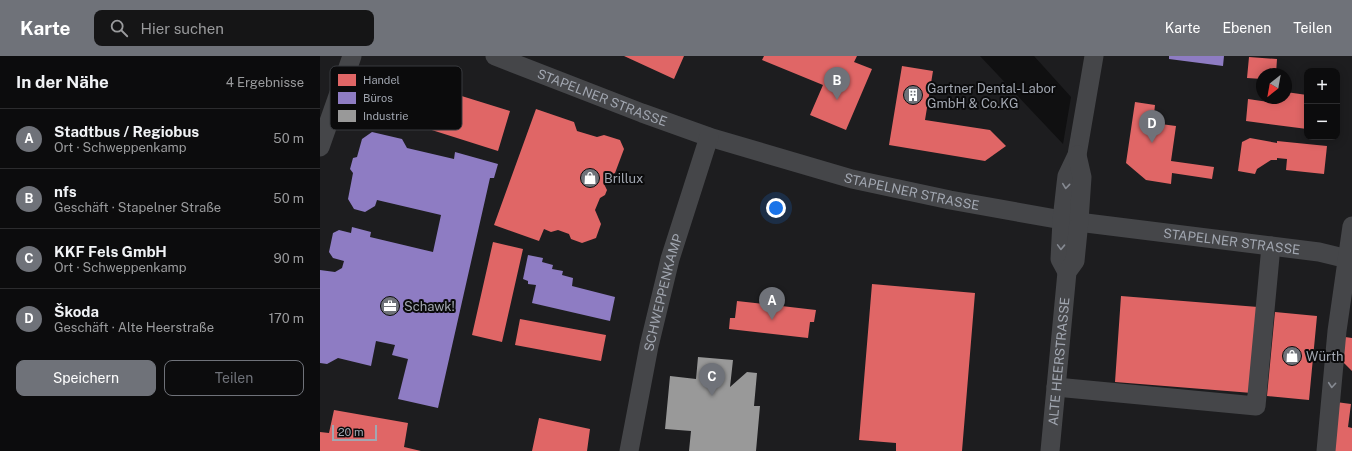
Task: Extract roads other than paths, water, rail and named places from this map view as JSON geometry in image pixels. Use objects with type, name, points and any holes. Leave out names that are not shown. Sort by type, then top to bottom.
[{"type":"street","points":[[348,66],[352,56]]},
{"type":"street","name":"STAPELNER STRASSE","points":[[495,56],[642,113],[709,137],[852,179],[950,200],[1071,221],[1319,252],[1349,259]]},
{"type":"street","name":"ALTE HEERSTRASSE","points":[[1050,451],[1067,272],[1075,261],[1071,221],[1082,177],[1077,155],[1094,56]]},
{"type":"street","points":[[320,147],[330,119]]},
{"type":"street","name":"SCHWEPPENKAMP","points":[[629,451],[649,346],[670,259],[709,137]]},
{"type":"street","points":[[1326,451],[1339,319],[1349,259],[1352,226]]},
{"type":"street","points":[[1056,387],[1256,406],[1271,246]]},
{"type":"place","name":"Gartner Dental-Labor GmbH & Co.KG","points":[[913,95]]},
{"type":"place","name":"nfs","points":[[837,100]]},
{"type":"place","name":"Škoda","points":[[1152,143]]},
{"type":"place","name":"Brillux","points":[[590,178]]},
{"type":"place","name":"Schawk!","points":[[390,306]]},
{"type":"place","name":"Stadtbus / Regiobus","points":[[772,320]]},
{"type":"place","name":"Würth","points":[[1292,356]]},
{"type":"place","name":"KKF Fels GmbH","points":[[712,396]]}]
